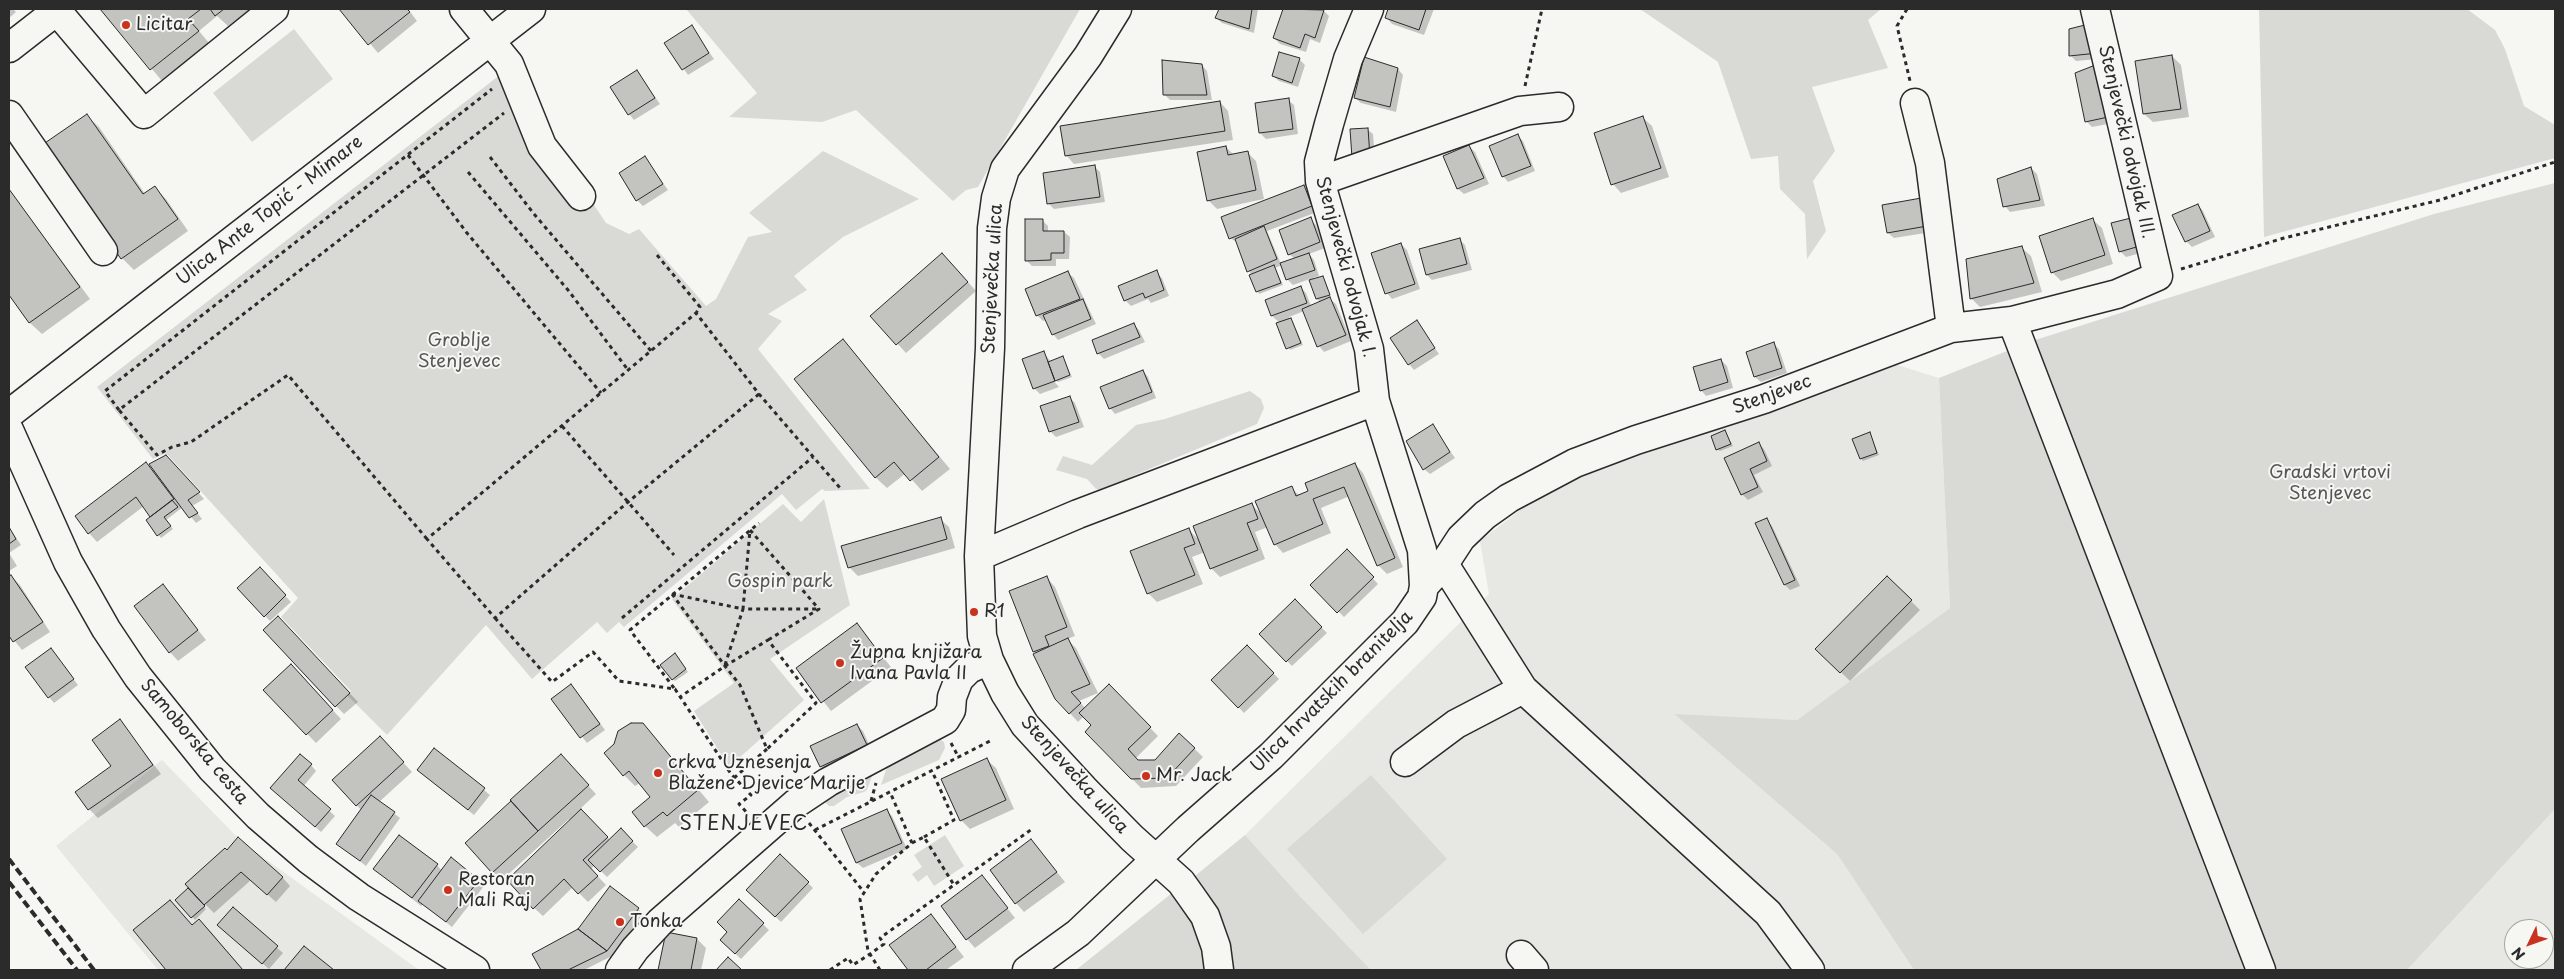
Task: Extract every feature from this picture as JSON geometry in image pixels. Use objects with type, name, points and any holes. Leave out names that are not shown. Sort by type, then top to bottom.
[{"type":"street","points":[[9,48],[58,10],[144,114],[274,9]]},
{"type":"street","points":[[464,9],[509,64],[542,146],[581,196]]},
{"type":"street","name":"Ulica Ante Topić - Mimare","points":[[9,414],[531,9]]},
{"type":"street","name":"Stenjevečka ulica","points":[[1117,9],[1088,56],[1005,169],[996,198],[992,228],[990,357],[979,556],[982,636],[989,660],[1005,693],[1025,725],[1084,790],[1155,860],[1181,882],[1205,916],[1216,947],[1219,970]]},
{"type":"street","name":"Stenjevečki odvojak I.","points":[[1369,9],[1348,58],[1329,124],[1319,162],[1320,181],[1369,349],[1375,401],[1422,550],[1424,586]]},
{"type":"street","name":"Stenjevečki odvojak III.","points":[[2095,9],[2158,276]]},
{"type":"street","points":[[1915,103],[1930,163],[1952,328]]},
{"type":"street","points":[[1320,181],[1520,111],[1559,107]]},
{"type":"street","points":[[9,115],[103,251]]},
{"type":"street","name":"Stenjevec","points":[[1424,586],[1444,564],[1461,538],[1485,514],[1509,498],[1575,463],[1636,440],[1764,399],[1952,328],[2012,321],[2117,294],[2158,276]]},
{"type":"street","points":[[2012,321],[2261,970]]},
{"type":"street","points":[[979,556],[1078,514],[1375,401]]},
{"type":"street","name":"Samoborska cesta","points":[[9,430],[68,562],[106,629],[138,677],[212,769],[258,816],[308,859],[359,897],[471,969]]},
{"type":"street","points":[[1444,564],[1524,689],[1768,913],[1810,970]]},
{"type":"street","name":"Ulica hrvatskih branitelja","points":[[1027,970],[1078,933],[1155,860],[1271,756],[1375,654],[1416,608],[1422,597],[1424,586]]},
{"type":"street","points":[[620,970],[634,949],[660,922],[795,804],[828,782],[945,720],[951,710],[952,697],[958,679],[969,669],[989,660]]},
{"type":"street","points":[[1406,762],[1456,724],[1524,689]]},
{"type":"path","points":[[1520,111],[1542,9]]},
{"type":"path","points":[[1907,9],[1896,26],[1915,103]]},
{"type":"path","points":[[496,86],[104,391],[157,455],[172,447],[191,442],[288,374],[427,539],[552,682],[594,652],[619,681],[675,689]]},
{"type":"path","points":[[119,410],[522,98]]},
{"type":"path","points":[[408,154],[467,234],[601,393]]},
{"type":"path","points":[[490,157],[534,214],[651,351]]},
{"type":"path","points":[[2158,276],[2284,238],[2440,200],[2555,162]]},
{"type":"path","points":[[468,172],[568,290],[628,370]]},
{"type":"path","points":[[427,539],[696,313],[700,307],[657,256]]},
{"type":"path","points":[[696,313],[759,394],[840,488]]},
{"type":"path","points":[[495,618],[628,502],[759,394]]},
{"type":"path","points":[[562,426],[674,555]]},
{"type":"path","points":[[622,618],[813,457]]},
{"type":"path","points":[[759,523],[630,630],[675,689],[734,778],[751,796],[739,804],[762,831]]},
{"type":"path","points":[[750,530],[819,609]]},
{"type":"path","points":[[725,666],[743,609],[750,530]]},
{"type":"path","points":[[672,594],[743,609],[819,609]]},
{"type":"path","points":[[672,594],[740,685],[767,749]]},
{"type":"path","points":[[680,697],[725,666],[819,609]]},
{"type":"path","points":[[734,778],[816,703],[768,640]]},
{"type":"path","points":[[815,830],[990,741]]},
{"type":"path","points":[[880,970],[870,954],[860,899],[863,891],[876,874],[912,843],[954,820],[932,771]]},
{"type":"path","points":[[890,792],[912,843]]},
{"type":"path","points":[[810,825],[863,891]]},
{"type":"path","points":[[830,970],[848,958],[853,965],[870,954],[884,944],[880,938],[1032,829]]},
{"type":"path","points":[[924,837],[954,885]]},
{"type":"shaded area","points":[[1891,363],[1939,378],[1950,608],[1797,720],[1675,715],[1837,854],[1914,970],[1371,970],[1298,894],[1245,835],[1489,594],[1480,541],[1567,474]]},
{"type":"shaded area","points":[[162,760],[242,842],[419,970],[158,970],[56,846]]},
{"type":"shaded area","points":[[2555,809],[2555,970],[2407,970]]},
{"type":"green space","points":[[686,9],[1080,9],[978,187],[966,190],[953,201],[856,110],[822,122],[729,117],[757,93]]},
{"type":"green space","points":[[1640,9],[1881,9],[1868,20],[1888,68],[1812,87],[1835,151],[1813,181],[1826,231],[1807,259],[1805,214],[1780,189],[1778,156],[1751,159],[1718,62]]},
{"type":"green space","points":[[2259,9],[2467,9],[2495,30],[2505,49],[2524,106],[2555,125],[2555,158],[2264,237]]},
{"type":"green space","points":[[294,29],[333,79],[252,142],[213,93]]},
{"type":"green space","name":"Groblje Stenjevec","points":[[505,71],[606,223],[629,234],[639,229],[706,306],[716,299],[748,237],[772,232],[749,213],[823,151],[919,199],[843,237],[794,276],[807,290],[768,314],[782,321],[758,349],[870,489],[825,491],[822,489],[796,510],[782,494],[624,627],[619,622],[607,633],[597,622],[532,679],[486,625],[387,735],[347,695],[351,691],[281,617],[298,598],[166,453],[153,459],[97,387]]},
{"type":"green space","name":"Gradski vrtovi Stenjevec","points":[[2555,183],[2555,809],[2407,970],[2275,970],[2032,341],[2434,214]]},
{"type":"green space","points":[[2007,351],[2248,970],[1914,970],[1837,854],[1674,714],[1797,720],[1950,608],[1939,378]]},
{"type":"green space","points":[[1250,391],[1261,399],[1264,408],[1257,424],[1135,475],[1104,491],[1096,489],[1087,479],[1056,470],[1063,456],[1092,465],[1136,425],[1165,419]]},
{"type":"green space","name":"Gospin park","points":[[824,499],[850,605],[770,659],[804,700],[729,767],[694,711],[734,683],[672,599],[783,504],[801,522]]},
{"type":"green space","points":[[937,737],[944,742],[945,748],[939,760],[881,785],[889,761]]},
{"type":"green space","points":[[875,768],[867,790],[864,792],[847,797],[834,806],[829,806],[820,797]]},
{"type":"green space","points":[[1371,775],[1447,859],[1363,934],[1287,849]]},
{"type":"green space","points":[[945,835],[964,866],[934,886],[927,875],[918,882],[912,874],[922,867],[914,855]]},
{"type":"green space","points":[[1245,835],[1298,894],[1371,970],[1232,970],[1232,961],[1221,924],[1195,876]]},
{"type":"green space","points":[[1172,893],[1178,896],[1200,934],[1207,970],[1076,970]]},
{"type":"building","points":[[100,9],[201,9],[188,19],[199,31],[150,70]]},
{"type":"building","points":[[210,9],[224,9],[215,16]]},
{"type":"building","points":[[339,9],[407,9],[410,12],[368,45]]},
{"type":"building","points":[[1219,9],[1252,9],[1249,29],[1215,18]]},
{"type":"building","points":[[1283,9],[1324,10],[1315,38],[1305,34],[1300,48],[1273,38]]},
{"type":"building","points":[[1388,9],[1426,9],[1419,30],[1385,18]]},
{"type":"building","points":[[2093,23],[2098,53],[2069,56],[2069,29]]},
{"type":"building","points":[[692,25],[709,53],[682,70],[664,43]]},
{"type":"building","points":[[1279,52],[1300,58],[1292,83],[1272,76]]},
{"type":"building","points":[[2172,55],[2181,109],[2143,114],[2135,61]]},
{"type":"building","points":[[1364,57],[1398,68],[1390,107],[1354,98]]},
{"type":"building","points":[[1162,60],[1202,64],[1207,95],[1163,95]]},
{"type":"building","points":[[2103,62],[2113,116],[2085,122],[2075,73]]},
{"type":"building","points":[[637,70],[655,98],[628,115],[610,87]]},
{"type":"building","points":[[1289,98],[1293,129],[1259,133],[1255,103]]},
{"type":"building","points":[[1220,101],[1225,131],[1065,156],[1060,126]]},
{"type":"building","points":[[87,114],[143,194],[155,186],[178,219],[121,259],[42,145]]},
{"type":"building","points":[[1643,116],[1661,168],[1611,185],[1594,133]]},
{"type":"building","points":[[1368,128],[1370,157],[1352,158],[1350,129]]},
{"type":"building","points":[[1518,134],[1531,166],[1502,177],[1489,146]]},
{"type":"building","points":[[1469,145],[1484,178],[1457,189],[1443,156]]},
{"type":"building","points":[[1226,146],[1228,155],[1248,151],[1256,190],[1207,201],[1197,152]]},
{"type":"building","points":[[645,156],[663,184],[636,201],[619,173]]},
{"type":"building","points":[[1095,165],[1100,197],[1047,204],[1043,173]]},
{"type":"building","points":[[2031,167],[2040,200],[2003,207],[1997,179]]},
{"type":"building","points":[[1304,185],[1312,206],[1229,239],[1221,217]]},
{"type":"building","points":[[9,189],[80,287],[29,323],[9,295]]},
{"type":"building","points":[[1927,197],[1933,225],[1887,233],[1882,205]]},
{"type":"building","points":[[2198,204],[2210,231],[2185,242],[2172,215]]},
{"type":"building","points":[[2139,216],[2147,244],[2119,252],[2111,223]]},
{"type":"building","points":[[1311,217],[1320,242],[1288,255],[1279,230]]},
{"type":"building","points":[[2093,218],[2105,255],[2051,273],[2039,236]]},
{"type":"building","points":[[1025,219],[1043,219],[1043,231],[1064,231],[1064,253],[1051,253],[1051,260],[1025,261]]},
{"type":"building","points":[[1264,226],[1277,259],[1247,272],[1235,239]]},
{"type":"building","points":[[1460,238],[1467,264],[1426,275],[1419,249]]},
{"type":"building","points":[[1401,243],[1415,284],[1385,294],[1371,253]]},
{"type":"building","points":[[2022,246],[2034,283],[1970,299],[1966,259]]},
{"type":"building","points":[[942,253],[968,282],[896,345],[870,316]]},
{"type":"building","points":[[1309,253],[1315,270],[1286,280],[1280,263]]},
{"type":"building","points":[[1274,265],[1281,283],[1256,292],[1249,275]]},
{"type":"building","points":[[1157,270],[1164,290],[1145,298],[1143,293],[1124,301],[1118,286]]},
{"type":"building","points":[[1068,271],[1080,299],[1036,316],[1025,289]]},
{"type":"building","points":[[1323,276],[1330,295],[1316,299],[1309,280]]},
{"type":"building","points":[[1301,286],[1307,303],[1271,316],[1265,300]]},
{"type":"building","points":[[1330,297],[1346,335],[1317,347],[1302,309]]},
{"type":"building","points":[[1083,299],[1091,319],[1052,335],[1043,315]]},
{"type":"building","points":[[1291,318],[1301,343],[1286,349],[1276,323]]},
{"type":"building","points":[[1417,320],[1435,348],[1408,365],[1390,338]]},
{"type":"building","points":[[1134,323],[1140,337],[1097,354],[1092,340]]},
{"type":"building","points":[[843,339],[939,457],[910,481],[894,462],[875,478],[794,379]]},
{"type":"building","points":[[1774,342],[1782,368],[1754,377],[1746,352]]},
{"type":"building","points":[[1044,351],[1055,381],[1033,389],[1022,359]]},
{"type":"building","points":[[1063,356],[1070,375],[1055,381],[1048,362]]},
{"type":"building","points":[[1721,359],[1728,382],[1700,391],[1693,367]]},
{"type":"building","points":[[1143,370],[1152,392],[1109,409],[1100,387]]},
{"type":"building","points":[[1070,396],[1079,422],[1049,432],[1040,406]]},
{"type":"building","points":[[1433,424],[1450,452],[1423,470],[1406,441]]},
{"type":"building","points":[[1725,430],[1731,444],[1716,450],[1711,436]]},
{"type":"building","points":[[1870,432],[1877,453],[1860,459],[1852,439]]},
{"type":"building","points":[[1759,442],[1767,461],[1750,469],[1758,487],[1741,495],[1724,458]]},
{"type":"building","points":[[166,455],[200,492],[188,500],[198,513],[189,518],[149,464]]},
{"type":"building","points":[[146,462],[174,499],[150,517],[136,497],[88,534],[75,516]]},
{"type":"building","points":[[1355,463],[1395,558],[1377,566],[1344,487],[1313,499],[1323,524],[1274,545],[1255,501],[1292,486],[1296,496],[1308,491],[1305,483]]},
{"type":"building","points":[[172,500],[178,507],[164,517],[171,526],[157,536],[146,520]]},
{"type":"building","points":[[1252,503],[1258,519],[1247,523],[1258,550],[1210,569],[1193,526]]},
{"type":"building","points":[[941,517],[947,539],[848,568],[841,546]]},
{"type":"building","points":[[1767,518],[1795,580],[1784,585],[1755,523]]},
{"type":"building","points":[[9,527],[16,539],[9,544]]},
{"type":"building","points":[[1189,528],[1195,544],[1184,548],[1195,575],[1147,594],[1130,551]]},
{"type":"building","points":[[1347,549],[1374,577],[1337,613],[1310,585]]},
{"type":"building","points":[[260,567],[286,595],[264,617],[237,588]]},
{"type":"building","points":[[11,575],[43,622],[13,642],[9,636],[9,576]]},
{"type":"building","points":[[1047,576],[1067,627],[1045,636],[1049,646],[1033,652],[1009,591]]},
{"type":"building","points":[[1887,576],[1912,600],[1840,673],[1815,649]]},
{"type":"building","points":[[163,584],[198,630],[169,653],[134,606]]},
{"type":"building","points":[[1295,599],[1322,627],[1286,662],[1259,634]]},
{"type":"building","points":[[278,616],[350,693],[335,707],[263,630]]},
{"type":"building","name":"Župna knjižara Ivana Pavla II","points":[[857,623],[883,658],[821,703],[796,668]]},
{"type":"building","points":[[1068,638],[1090,684],[1071,692],[1081,703],[1069,714],[1055,699],[1033,654]]},
{"type":"building","points":[[1247,645],[1274,673],[1238,708],[1211,680]]},
{"type":"building","points":[[51,648],[74,679],[48,698],[25,667]]},
{"type":"building","points":[[675,653],[686,669],[672,680],[660,665]]},
{"type":"building","points":[[291,664],[333,710],[306,735],[263,690]]},
{"type":"building","points":[[571,684],[600,724],[580,738],[551,699]]},
{"type":"building","points":[[1109,684],[1151,727],[1128,749],[1138,760],[1155,760],[1179,733],[1195,748],[1167,778],[1131,779],[1085,732],[1091,725],[1079,713]]},
{"type":"building","points":[[120,719],[153,765],[88,810],[75,792],[111,766],[92,740]]},
{"type":"building","name":"crkva Uznesenja Blažene Djevice Marije","points":[[631,723],[643,723],[698,790],[667,816],[663,812],[644,827],[632,812],[650,797],[629,771],[623,776],[604,753],[614,744],[618,731]]},
{"type":"building","points":[[857,724],[867,745],[820,767],[810,746]]},
{"type":"building","points":[[380,736],[404,762],[356,806],[332,780]]},
{"type":"building","points":[[434,748],[485,788],[468,810],[417,770]]},
{"type":"building","points":[[300,754],[312,764],[298,780],[331,809],[315,827],[270,788]]},
{"type":"building","points":[[561,754],[589,785],[538,831],[510,800]]},
{"type":"building","points":[[987,758],[1006,800],[960,821],[941,779]]},
{"type":"building","points":[[371,795],[395,812],[360,861],[336,844]]},
{"type":"building","points":[[511,801],[538,831],[492,873],[465,843]]},
{"type":"building","points":[[581,809],[608,837],[583,860],[598,876],[578,894],[564,879],[533,909],[507,880]]},
{"type":"building","points":[[887,809],[902,843],[856,863],[841,829]]},
{"type":"building","points":[[621,828],[633,841],[600,872],[588,860]]},
{"type":"building","points":[[399,835],[438,864],[412,898],[373,869]]},
{"type":"building","points":[[238,837],[283,877],[267,895],[241,872],[204,905],[185,884],[225,848],[227,850]]},
{"type":"building","points":[[1031,839],[1057,872],[1015,904],[990,870]]},
{"type":"building","points":[[780,854],[809,882],[775,917],[746,890]]},
{"type":"building","name":"Restoran Mali Raj","points":[[451,857],[479,880],[446,922],[418,901]]},
{"type":"building","points":[[982,875],[1008,908],[966,940],[941,906]]},
{"type":"building","points":[[610,886],[639,908],[607,951],[578,929]]},
{"type":"building","points":[[188,888],[205,906],[191,918],[175,900]]},
{"type":"building","points":[[739,899],[764,923],[735,954],[720,940],[727,932],[717,922]]},
{"type":"building","points":[[170,900],[192,925],[199,919],[243,970],[166,970],[133,930]]},
{"type":"building","points":[[233,907],[278,946],[262,964],[217,925]]},
{"type":"building","points":[[931,914],[956,947],[926,970],[908,970],[889,945]]},
{"type":"building","points":[[578,929],[607,951],[568,970],[541,970],[532,954]]},
{"type":"building","points":[[666,932],[697,938],[691,970],[658,970]]},
{"type":"building","points":[[304,946],[334,970],[284,970]]},
{"type":"building","points":[[728,957],[742,970],[716,970]]},
{"type":"railway","points":[[9,859],[94,970]]},
{"type":"railway","points":[[9,882],[77,970]]},
{"type":"place","name":"Licitar","points":[[126,25]]},
{"type":"place","name":"R1","points":[[974,612]]},
{"type":"place","name":"Župna knjižara Ivana Pavla II","points":[[840,663]]},
{"type":"place","name":"crkva Uznesenja Blažene Djevice Marije","points":[[658,773]]},
{"type":"place","name":"Mr. Jack","points":[[1146,776]]},
{"type":"place","name":"Restoran Mali Raj","points":[[448,890]]},
{"type":"place","name":"Tonka","points":[[620,922]]},
{"type":"district","name":"STENJEVEC","points":[[744,824]]}]
